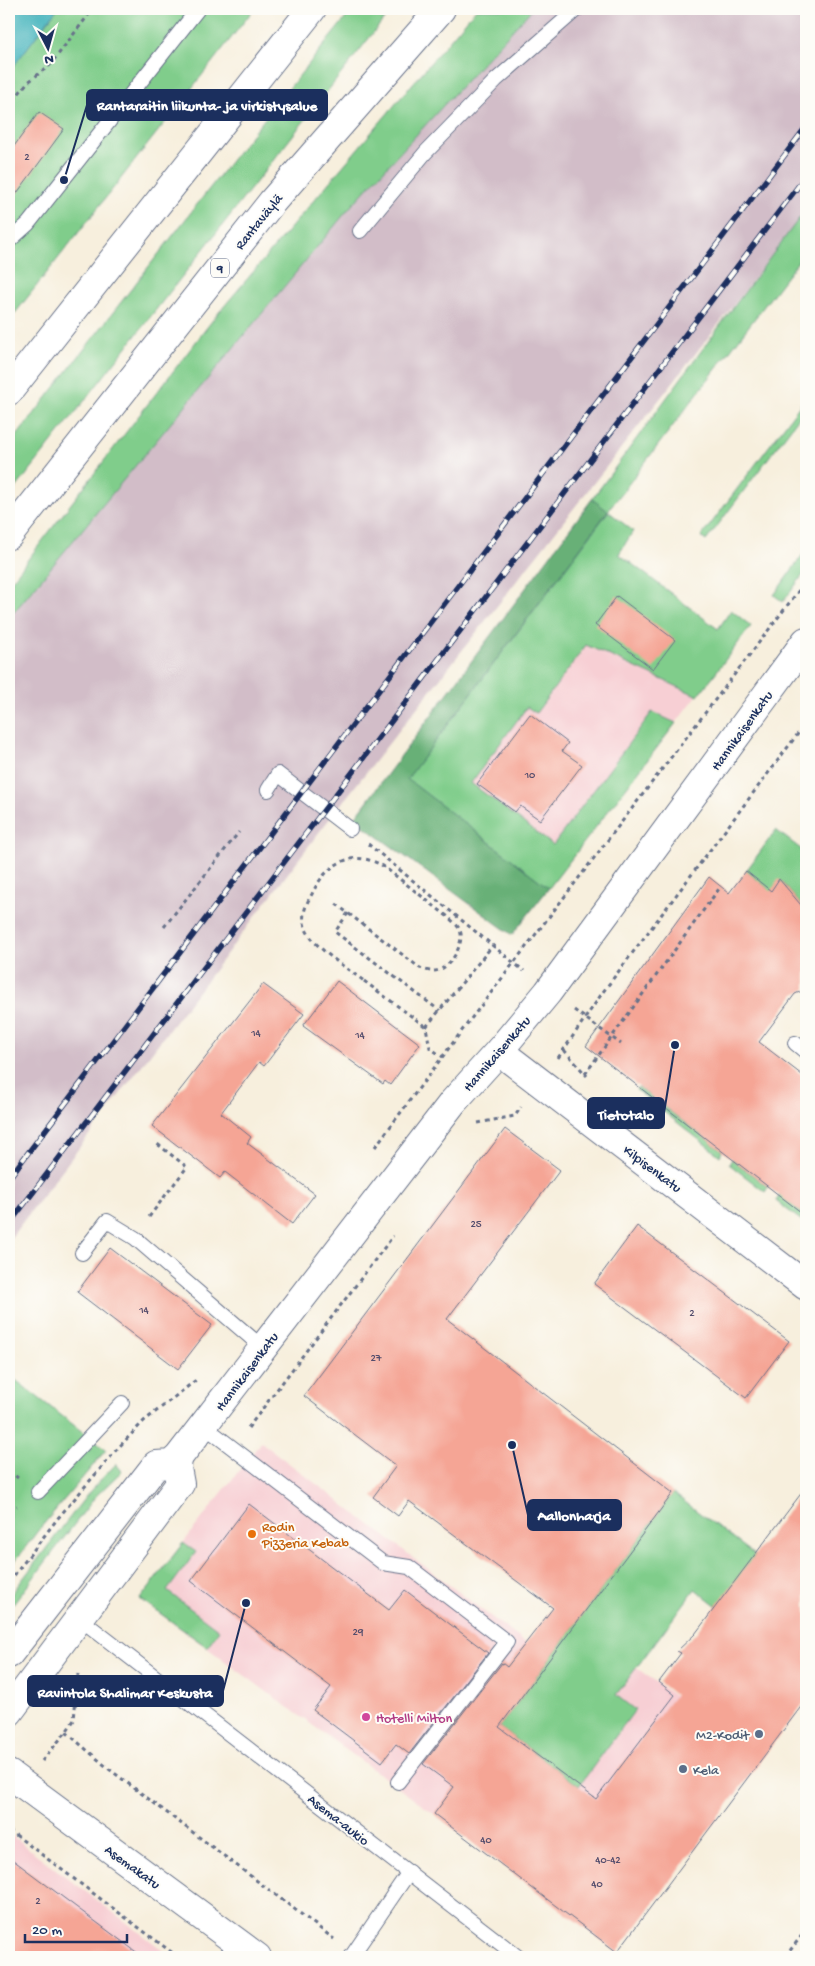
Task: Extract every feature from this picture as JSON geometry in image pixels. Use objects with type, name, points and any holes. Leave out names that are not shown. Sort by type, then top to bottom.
[{"type":"main road","points":[[9,391],[312,9]]},
{"type":"main road","name":"Rantaväylä","points":[[9,535],[272,202],[440,9]]},
{"type":"main road","name":"Hannikaisenkatu","points":[[178,1458],[453,1102],[548,992],[806,641]]},
{"type":"main road","name":"Kilpisenkatu","points":[[499,1051],[806,1286]]},
{"type":"main road","points":[[9,1712],[87,1625],[180,1484],[177,1468],[178,1458]]},
{"type":"main road","points":[[9,1654],[156,1465],[171,1464],[178,1458]]},
{"type":"main road","name":"Asemakatu","points":[[15,1780],[257,1957]]},
{"type":"lane","points":[[9,241],[28,224],[198,9]]},
{"type":"lane","points":[[360,231],[425,153],[496,80],[577,9]]},
{"type":"lane","points":[[268,790],[278,774],[350,829]]},
{"type":"lane","points":[[795,1043],[806,1052]]},
{"type":"lane","points":[[82,1253],[107,1221],[135,1238],[263,1348]]},
{"type":"lane","points":[[38,1492],[122,1403]]},
{"type":"lane","points":[[204,1426],[383,1563],[409,1568],[507,1642],[398,1782]]},
{"type":"lane","name":"Asema-aukio","points":[[87,1625],[518,1957]]},
{"type":"lane","points":[[353,1956],[409,1872]]},
{"type":"path","points":[[9,106],[26,83],[50,65],[93,9]]},
{"type":"path","points":[[370,1153],[806,581]]},
{"type":"path","points":[[472,1130],[478,1122],[515,1116],[564,1050],[585,1017],[806,723]]},
{"type":"path","points":[[350,829],[515,963]]},
{"type":"path","points":[[164,927],[239,832]]},
{"type":"path","points":[[336,904],[420,968],[433,972],[444,967],[453,958],[458,948],[461,934],[456,924],[383,866],[371,859],[357,858],[344,860],[327,871],[316,885],[306,906],[304,923],[311,937],[318,945],[426,1027],[430,1048],[443,1057]]},
{"type":"path","points":[[585,1074],[721,886]]},
{"type":"path","points":[[348,913],[335,932],[440,1010]]},
{"type":"path","points":[[426,1027],[492,945]]},
{"type":"path","points":[[585,1017],[621,1044]]},
{"type":"path","points":[[135,1238],[160,1201],[187,1168],[156,1143]]},
{"type":"path","points":[[234,1448],[395,1233]]},
{"type":"path","points":[[9,1582],[68,1505],[118,1448],[144,1421],[200,1376]]},
{"type":"path","points":[[15,1780],[66,1732],[74,1720],[80,1653],[87,1625]]},
{"type":"path","points":[[66,1732],[110,1769],[353,1956]]},
{"type":"path","points":[[9,1830],[178,1957]]},
{"type":"path","points":[[785,1957],[806,1930]]},
{"type":"shaded area","points":[[532,9],[806,9],[806,209],[740,297],[320,831],[9,1240],[9,618],[352,205]]},
{"type":"shaded area","points":[[633,531],[619,554],[718,629],[731,610],[751,626],[512,935],[407,779]]},
{"type":"shaded area","points":[[261,1442],[548,1660],[576,1623],[761,1760],[617,1952],[434,1814],[140,1599]]},
{"type":"shaded area","points":[[9,1834],[16,1839],[172,1957],[9,1957]]},
{"type":"green space","points":[[57,9],[254,9],[9,321],[9,72]]},
{"type":"green space","points":[[353,9],[392,9],[9,497],[9,446],[241,148]]},
{"type":"green space","points":[[476,9],[532,9],[352,205],[9,618],[9,584],[215,317]]},
{"type":"green space","points":[[806,209],[806,251],[608,511],[633,531],[619,554],[718,629],[731,610],[751,626],[698,696],[586,645],[536,713],[527,707],[471,783],[553,845],[652,712],[676,723],[549,888],[407,779],[608,512],[592,499]]},
{"type":"green space","points":[[806,397],[806,408],[706,541],[701,537]]},
{"type":"green space","points":[[592,499],[608,511],[407,779],[549,888],[512,935],[354,819]]},
{"type":"green space","points":[[806,550],[806,571],[783,602],[774,595]]},
{"type":"green space","points":[[776,830],[806,853],[806,911],[780,880],[771,891],[746,871]]},
{"type":"green space","points":[[638,1087],[722,1151],[720,1156],[636,1090]]},
{"type":"green space","points":[[732,1159],[768,1187],[765,1192],[729,1164]]},
{"type":"green space","points":[[780,1195],[806,1216],[806,1224],[776,1201]]},
{"type":"green space","points":[[9,1375],[106,1450],[37,1532],[9,1569]]},
{"type":"green space","points":[[116,1464],[122,1471],[96,1496],[9,1610],[9,1597],[90,1491]]},
{"type":"green space","points":[[673,1493],[755,1555],[717,1606],[695,1589],[616,1695],[635,1710],[579,1786],[499,1727]]},
{"type":"green space","points":[[183,1543],[196,1552],[167,1591],[219,1630],[207,1647],[140,1599]]},
{"type":"water","points":[[9,9],[57,9],[9,72]]},
{"type":"building","points":[[39,112],[64,129],[9,204],[9,153]]},
{"type":"building","points":[[617,596],[675,640],[653,669],[595,625]]},
{"type":"building","points":[[530,714],[568,743],[562,751],[582,765],[540,820],[520,806],[515,812],[477,784]]},
{"type":"building","points":[[746,871],[771,891],[779,879],[806,911],[806,989],[795,994],[759,1042],[806,1078],[806,1216],[586,1046],[709,877],[729,893]]},
{"type":"building","points":[[337,981],[420,1044],[390,1085],[385,1081],[383,1084],[303,1026]]},
{"type":"building","points":[[263,984],[304,1014],[264,1066],[259,1062],[221,1113],[251,1137],[247,1143],[315,1194],[292,1224],[225,1172],[220,1178],[152,1126]]},
{"type":"building","points":[[505,1129],[560,1170],[447,1319],[673,1493],[499,1727],[596,1799],[675,1695],[659,1682],[681,1653],[677,1651],[695,1634],[806,1487],[806,1700],[617,1952],[434,1814],[454,1787],[423,1764],[502,1663],[507,1667],[553,1608],[409,1501],[398,1516],[373,1497],[396,1466],[304,1396]]},
{"type":"building","points":[[637,1226],[789,1341],[746,1398],[594,1284]]},
{"type":"building","points":[[110,1248],[212,1325],[178,1369],[77,1292]]},
{"type":"building","points":[[249,1504],[389,1610],[405,1590],[488,1653],[409,1754],[396,1744],[382,1762],[313,1710],[331,1687],[191,1581]]},
{"type":"building","points":[[9,1857],[143,1957],[9,1957]]},
{"type":"railway","points":[[9,1178],[806,127]]},
{"type":"railway","points":[[9,1224],[806,176]]},
{"type":"place","name":"Rantaraitin liikunta- ja virkistysalue","points":[[64,180]]},
{"type":"place","name":"Tietotalo","points":[[675,1045]]},
{"type":"place","name":"Aallonharja","points":[[512,1445]]},
{"type":"place","name":"Rodin Pizzeria Kebab","points":[[252,1534]]},
{"type":"place","name":"Ravintola Shalimar Keskusta","points":[[246,1603]]},
{"type":"place","name":"Hotelli Milton","points":[[366,1717]]},
{"type":"place","name":"M2-Kodit","points":[[759,1734]]},
{"type":"place","name":"Kela","points":[[683,1769]]}]
